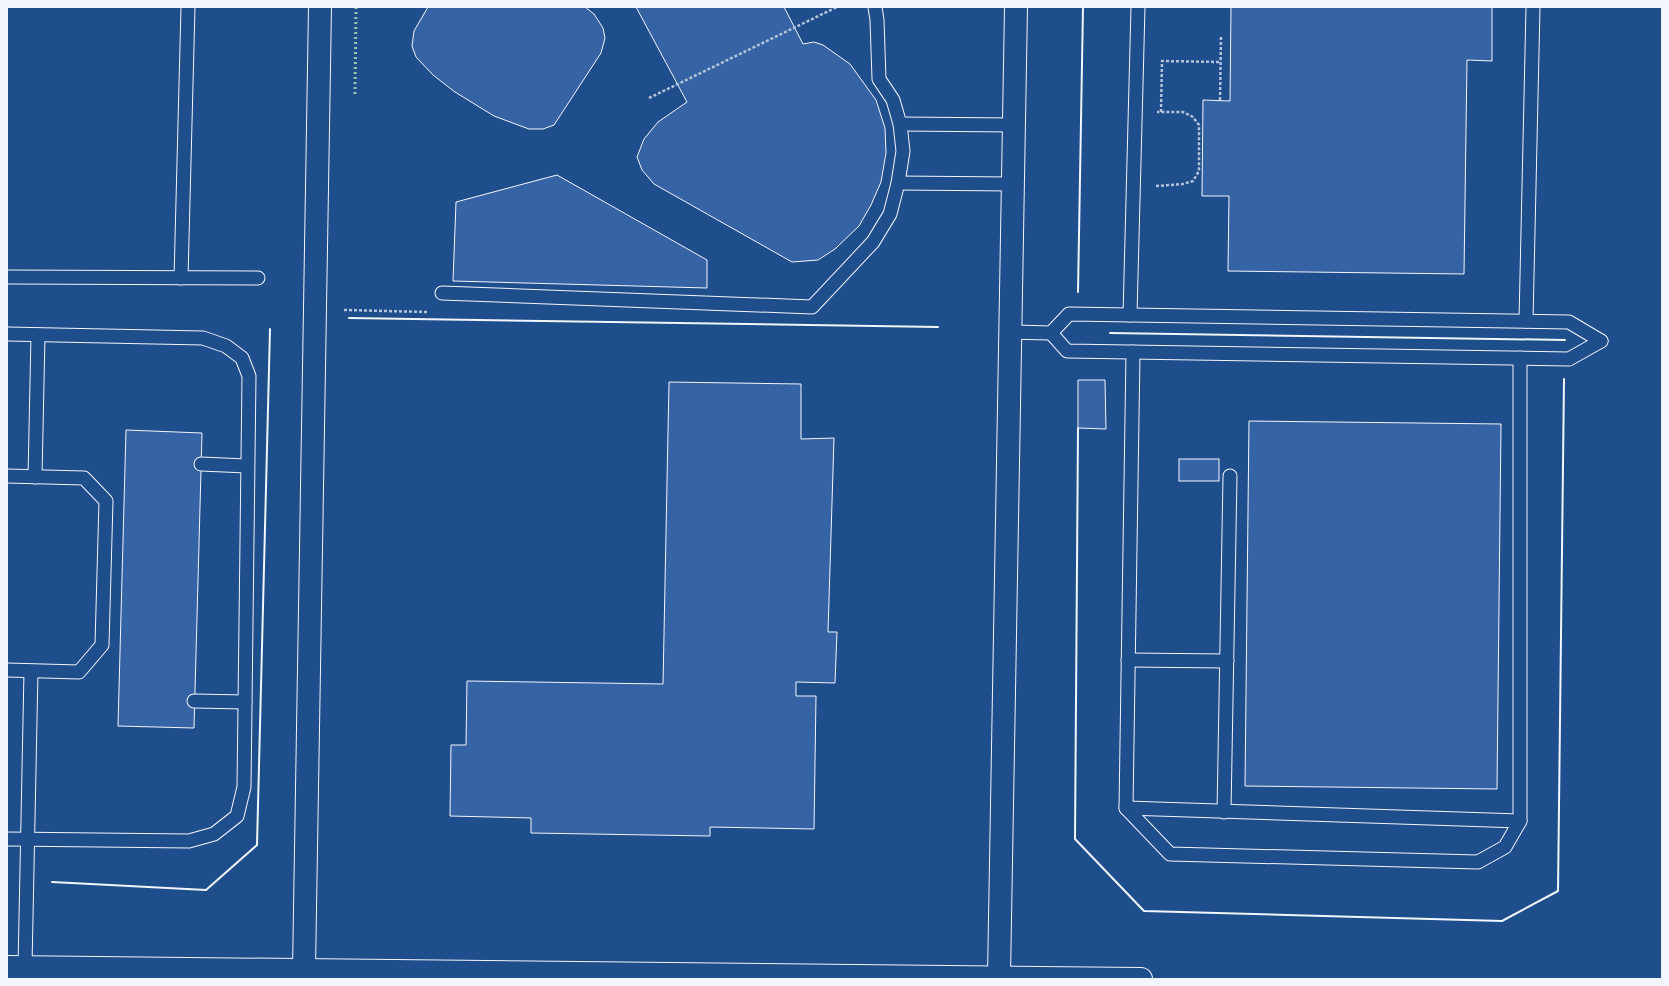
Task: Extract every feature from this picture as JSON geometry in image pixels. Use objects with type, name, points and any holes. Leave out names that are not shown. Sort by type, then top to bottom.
[{"type":"street","points":[[304,969],[320,7]]},
{"type":"street","points":[[999,978],[1016,7]]},
{"type":"street","points":[[16,967],[1141,979]]},
{"type":"lane","points":[[181,278],[188,7]]},
{"type":"lane","points":[[442,293],[812,307],[873,242],[890,214],[898,183],[902,151],[900,124],[893,100],[879,79],[877,20],[875,7]]},
{"type":"lane","points":[[1130,316],[1138,7]]},
{"type":"lane","points":[[1526,321],[1533,7]]},
{"type":"lane","points":[[900,124],[1014,125]]},
{"type":"lane","points":[[898,183],[1013,184]]},
{"type":"lane","points":[[7,277],[258,278]]},
{"type":"lane","points":[[1011,332],[1051,333],[1067,351],[1569,359],[1601,341],[1569,322],[1069,314],[1051,333]]},
{"type":"lane","points":[[7,334],[203,338],[226,346],[242,358],[248,376],[244,787],[237,816],[214,834],[189,841],[7,839]]},
{"type":"lane","points":[[35,477],[38,335]]},
{"type":"lane","points":[[1133,352],[1126,808],[1170,854],[1478,862],[1505,847],[1520,820],[1520,358]]},
{"type":"lane","points":[[201,464],[248,466]]},
{"type":"lane","points":[[7,476],[84,478],[106,501],[102,645],[79,672],[7,670]]},
{"type":"lane","points":[[1224,812],[1230,476]]},
{"type":"lane","points":[[1128,660],[1227,661]]},
{"type":"lane","points":[[16,967],[28,839],[32,671]]},
{"type":"lane","points":[[194,701],[245,702]]},
{"type":"lane","points":[[1126,808],[1520,820]]},
{"type":"path","points":[[649,98],[837,7]]},
{"type":"path","points":[[1220,100],[1221,37]]},
{"type":"path","points":[[1161,112],[1162,61],[1221,62]]},
{"type":"path","points":[[1134,187],[1184,184],[1194,181],[1199,171],[1199,125],[1193,117],[1183,112],[1135,111]]},
{"type":"path","points":[[344,310],[442,312],[442,293]]},
{"type":"building","points":[[428,7],[585,7],[594,14],[603,28],[605,38],[601,53],[554,125],[543,129],[529,129],[494,116],[455,92],[433,75],[416,57],[412,46],[414,31]]},
{"type":"building","points":[[636,7],[784,7],[803,44],[814,42],[823,45],[850,64],[876,100],[885,128],[886,153],[881,182],[871,205],[859,226],[835,249],[818,260],[792,262],[654,184],[642,170],[637,157],[644,139],[658,122],[687,102]]},
{"type":"building","points":[[1231,7],[1492,7],[1492,61],[1467,60],[1464,274],[1228,271],[1229,196],[1202,196],[1203,100],[1230,101]]},
{"type":"building","points":[[557,175],[707,260],[707,288],[453,281],[456,202]]},
{"type":"building","points":[[1078,380],[1105,380],[1106,429],[1078,428]]},
{"type":"building","points":[[669,382],[801,384],[801,439],[834,438],[828,632],[837,632],[835,683],[796,682],[796,696],[816,696],[814,829],[710,827],[710,836],[531,833],[531,818],[450,816],[451,745],[466,745],[467,681],[663,684]]},
{"type":"building","points":[[1249,421],[1501,424],[1497,789],[1245,786]]},
{"type":"building","points":[[126,430],[202,433],[194,728],[118,726]]},
{"type":"building","points":[[1179,459],[1219,459],[1219,481],[1179,481]]},
{"type":"hedge","points":[[355,94],[356,7]]},
{"type":"wall","points":[[1078,292],[1083,7]]},
{"type":"wall","points":[[349,318],[938,327]]},
{"type":"wall","points":[[52,882],[206,890],[257,845],[270,329]]},
{"type":"wall","points":[[1110,333],[1565,340]]},
{"type":"wall","points":[[1078,428],[1075,839],[1144,911],[1502,921],[1558,891],[1564,379]]}]
